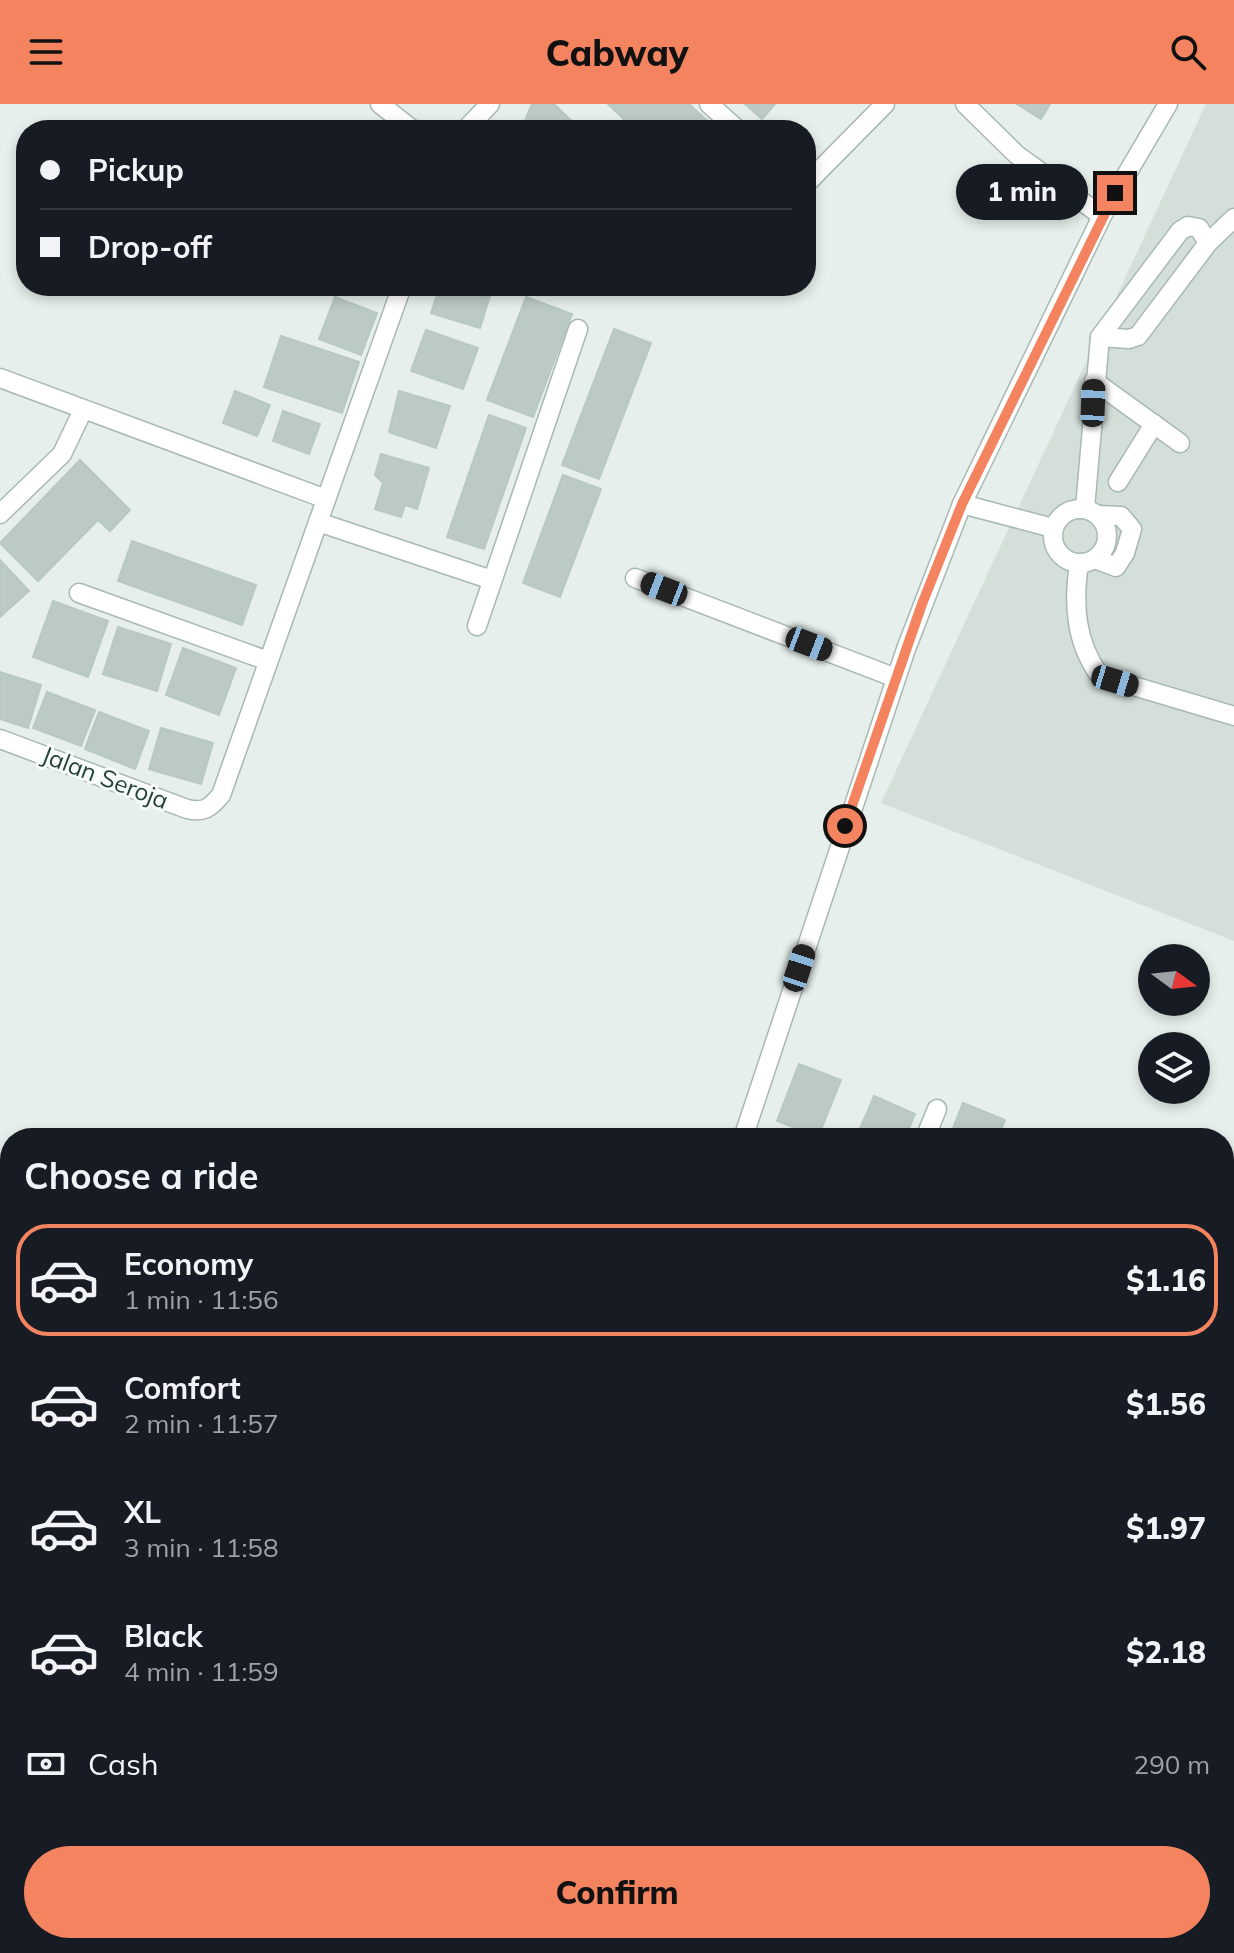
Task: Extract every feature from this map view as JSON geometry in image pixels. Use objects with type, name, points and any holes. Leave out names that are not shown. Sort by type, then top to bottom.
[{"type":"street","points":[[380,104],[400,120]]},
{"type":"street","points":[[709,104],[727,120]]},
{"type":"street","points":[[816,174],[885,104]]},
{"type":"street","points":[[965,104],[1017,155],[1102,216]]},
{"type":"street","points":[[746,1128],[896,678],[962,504],[1102,216],[1168,104]]},
{"type":"street","points":[[1100,337],[1129,339],[1138,336],[1208,243],[1234,218]]},
{"type":"street","points":[[1092,511],[1094,381],[1100,337],[1180,231],[1188,226],[1199,228],[1208,243]]},
{"type":"street","points":[[79,593],[268,661],[398,296]]},
{"type":"street","points":[[477,626],[578,329]]},
{"type":"street","points":[[0,378],[326,499]]},
{"type":"street","points":[[1094,381],[1180,443]]},
{"type":"street","points":[[0,514],[62,454],[83,410]]},
{"type":"street","points":[[1118,482],[1154,424]]},
{"type":"street","points":[[962,504],[1053,528]]},
{"type":"street","points":[[1072,509],[1121,516],[1132,529],[1125,553],[1116,567],[1067,561],[1057,552],[1052,541],[1053,528],[1060,516],[1072,509]]},
{"type":"street","points":[[318,522],[492,580]]},
{"type":"street","points":[[1087,562],[1074,595],[1080,638],[1100,676],[1234,716]]},
{"type":"street","points":[[635,578],[896,678]]},
{"type":"street","name":"Jalan Seroja","points":[[0,739],[200,812],[211,808],[221,795],[268,661]]},
{"type":"street","points":[[929,1128],[937,1109]]},
{"type":"shaded area","points":[[1206,104],[1234,104],[1234,941],[881,803]]},
{"type":"building","points":[[532,104],[554,104],[571,120],[525,120]]},
{"type":"building","points":[[608,104],[689,104],[706,120],[625,120]]},
{"type":"building","points":[[745,104],[775,104],[762,119]]},
{"type":"building","points":[[1017,104],[1050,104],[1041,119]]},
{"type":"building","points":[[437,296],[490,296],[480,328],[431,313]]},
{"type":"building","points":[[335,297],[377,313],[361,355],[319,339]]},
{"type":"building","points":[[526,297],[572,314],[533,417],[487,400]]},
{"type":"building","points":[[614,329],[651,343],[599,479],[562,465]]},
{"type":"building","points":[[426,330],[478,348],[463,389],[411,371]]},
{"type":"building","points":[[281,336],[359,362],[342,413],[264,387]]},
{"type":"building","points":[[235,391],[270,405],[257,436],[223,423]]},
{"type":"building","points":[[399,391],[450,406],[436,448],[389,432]]},
{"type":"building","points":[[283,411],[320,424],[309,454],[273,441]]},
{"type":"building","points":[[489,415],[526,428],[484,549],[447,537]]},
{"type":"building","points":[[381,454],[429,468],[417,509],[405,505],[401,517],[375,509],[383,483],[375,475]]},
{"type":"building","points":[[80,460],[130,510],[110,531],[98,520],[38,581],[0,543]]},
{"type":"building","points":[[563,475],[601,489],[560,597],[523,583]]},
{"type":"building","points":[[132,541],[256,585],[242,625],[118,581]]},
{"type":"building","points":[[0,560],[29,591],[0,617]]},
{"type":"building","points":[[53,601],[108,621],[88,677],[33,657]]},
{"type":"building","points":[[118,627],[171,644],[157,691],[103,674]]},
{"type":"building","points":[[183,648],[236,668],[219,715],[166,695]]},
{"type":"building","points":[[0,672],[41,685],[28,728],[0,719]]},
{"type":"building","points":[[47,692],[95,710],[81,746],[33,728]]},
{"type":"building","points":[[99,712],[149,731],[135,769],[85,749]]},
{"type":"building","points":[[161,728],[213,743],[201,784],[149,769]]},
{"type":"building","points":[[799,1064],[841,1080],[822,1128],[795,1128],[777,1121]]},
{"type":"building","points":[[874,1096],[915,1114],[909,1128],[860,1128]]},
{"type":"building","points":[[963,1103],[1005,1120],[1002,1128],[953,1128]]},
{"type":"route","points":[[845,826],[922,604],[962,504],[1115,193]]}]
